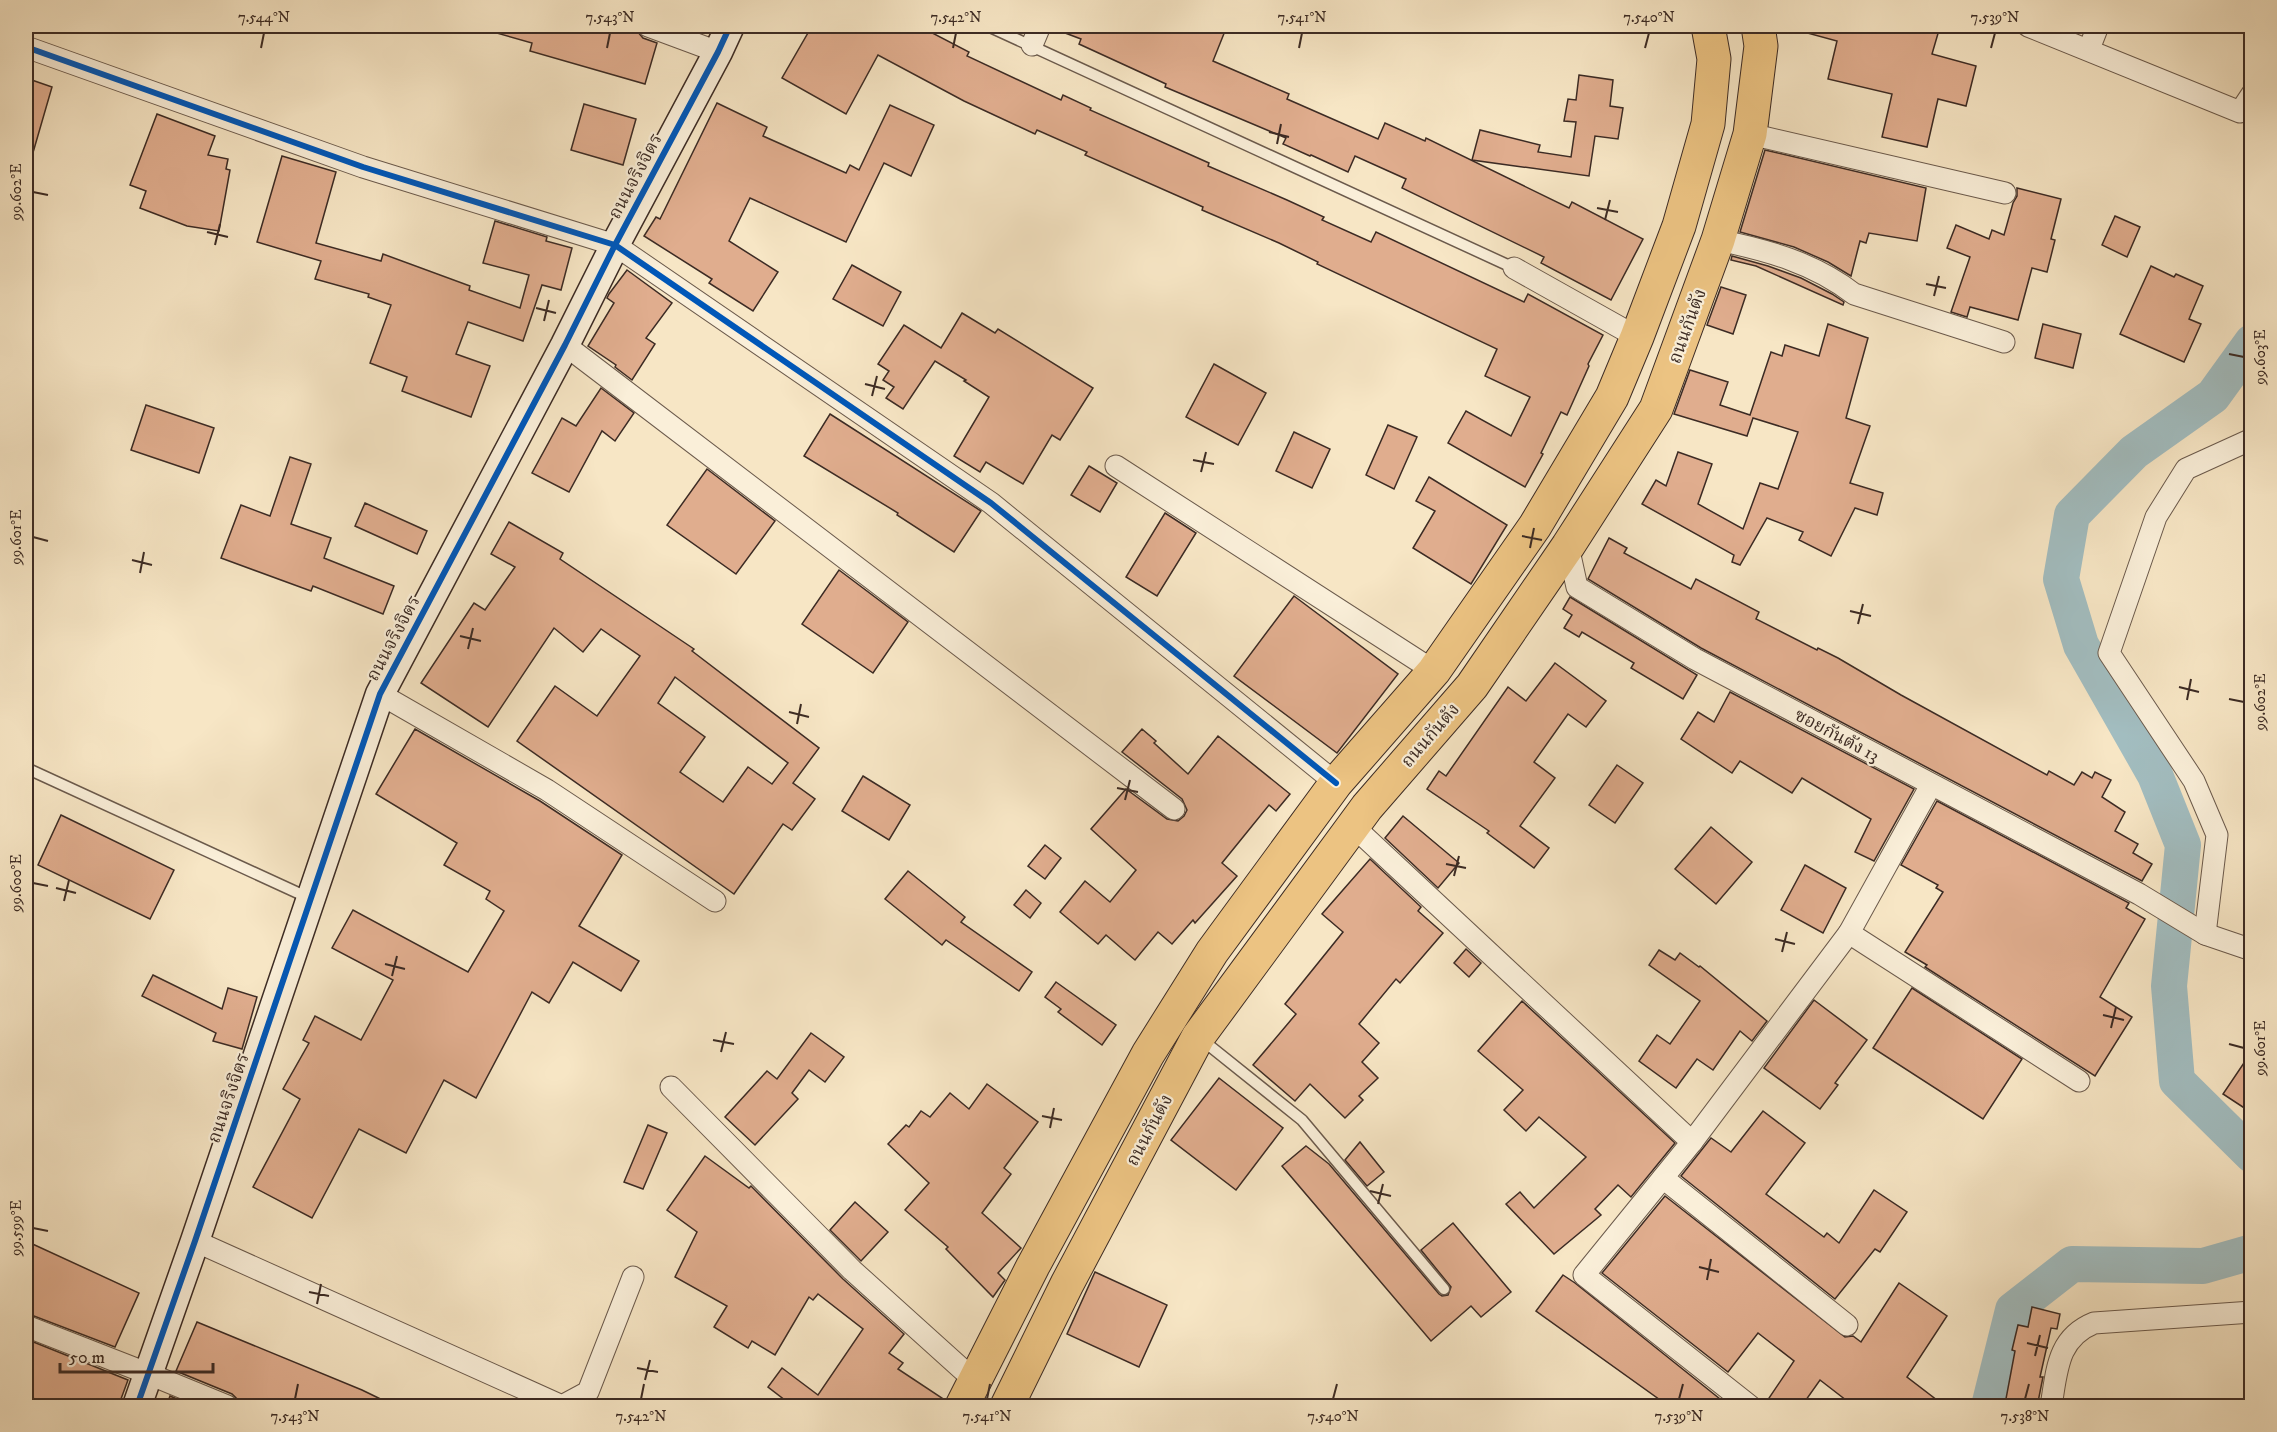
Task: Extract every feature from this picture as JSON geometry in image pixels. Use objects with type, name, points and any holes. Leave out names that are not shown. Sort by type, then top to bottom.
[{"type":"main road","name":"ถนนกันตัง","points":[[968,1393],[1033,1266],[1148,1054],[1212,952],[1336,783],[1434,671],[1535,526],[1612,397],[1679,226],[1707,124],[1714,59],[1708,26]]},
{"type":"main road","name":"ถนนกันตัง","points":[[1007,1407],[1067,1284],[1198,1037],[1360,817],[1472,687],[1568,546],[1656,409],[1718,240],[1749,134],[1761,46],[1758,26]]},
{"type":"main road","points":[[1679,226],[1718,240]]},
{"type":"main road","points":[[1535,526],[1568,546]]},
{"type":"main road","points":[[1336,783],[1360,817]]},
{"type":"main road","points":[[1107,1129],[1139,1148]]},
{"type":"street","points":[[648,26],[718,52]]},
{"type":"street","name":"ถนนจริงจิตร","points":[[137,1407],[380,694],[565,345],[730,26]]},
{"type":"street","points":[[1032,45],[1040,26]]},
{"type":"street","points":[[2028,26],[2240,112],[2252,94]]},
{"type":"street","points":[[2089,49],[2098,26]]},
{"type":"street","points":[[26,47],[363,167],[615,245],[992,503],[1336,783]]},
{"type":"street","points":[[1749,134],[2006,193]]},
{"type":"street","points":[[1718,240],[1753,247],[1792,259],[1839,282],[1854,294],[2004,342]]},
{"type":"street","points":[[1514,268],[1637,337]]},
{"type":"street","points":[[565,345],[1174,809]]},
{"type":"street","points":[[2205,934],[2217,835],[2194,781],[2109,652],[2156,517],[2186,469],[2252,439]]},
{"type":"street","points":[[1116,466],[1434,671]]},
{"type":"street","name":"ซอยกันตัง 13","points":[[1568,546],[1577,587],[1695,659],[2139,894],[2205,934],[2252,950]]},
{"type":"street","points":[[380,694],[547,790],[715,901]]},
{"type":"street","points":[[1750,1407],[1584,1275],[1692,1142],[1849,933],[1931,785]]},
{"type":"street","points":[[1360,817],[1692,1142]]},
{"type":"street","points":[[1849,933],[2079,1081]]},
{"type":"street","points":[[671,1087],[852,1270],[968,1393]]},
{"type":"street","points":[[1663,1178],[1847,1325]]},
{"type":"street","points":[[195,1241],[562,1406],[588,1392],[633,1277]]},
{"type":"street","points":[[2051,1407],[2060,1358],[2070,1340],[2080,1329],[2094,1323],[2252,1312]]},
{"type":"street","points":[[26,1326],[227,1407]]},
{"type":"lane","points":[[988,26],[1514,268]]},
{"type":"lane","points":[[26,768],[310,899]]},
{"type":"lane","points":[[1198,1037],[1302,1120],[1444,1289]]},
{"type":"building","points":[[486,26],[617,26],[637,31],[643,38],[657,43],[645,84],[530,51],[532,43],[486,30]]},
{"type":"building","points":[[812,26],[919,26],[969,52],[967,56],[1061,100],[1063,95],[1091,108],[1090,110],[1209,163],[1208,166],[1324,217],[1322,220],[1371,242],[1376,232],[1524,302],[1528,294],[1603,335],[1567,415],[1561,412],[1541,453],[1543,454],[1525,487],[1448,443],[1466,411],[1511,436],[1530,397],[1485,376],[1497,349],[1317,264],[1318,262],[1279,243],[1202,210],[1203,207],[1085,155],[1087,152],[1037,130],[1035,134],[964,101],[878,55],[846,114],[782,78]]},
{"type":"building","points":[[1053,26],[1227,26],[1213,61],[1289,94],[1287,99],[1378,139],[1385,123],[1425,141],[1426,138],[1569,208],[1572,202],[1643,239],[1611,300],[1541,263],[1544,257],[1402,188],[1406,179],[1355,156],[1348,172],[1310,156],[1283,144],[1286,138],[1165,87],[1166,84],[1079,44],[1081,39],[1052,28]]},
{"type":"building","points":[[1801,26],[1924,26],[1939,30],[1932,54],[1976,66],[1966,106],[1938,99],[1927,147],[1882,137],[1892,94],[1828,79],[1837,41],[1800,31]]},
{"type":"building","points":[[1579,75],[1613,80],[1610,106],[1623,108],[1618,139],[1595,136],[1589,176],[1472,160],[1480,130],[1540,145],[1538,152],[1571,157],[1576,122],[1564,121],[1568,99],[1576,100]]},
{"type":"building","points":[[26,78],[52,87],[30,163],[26,163]]},
{"type":"building","points":[[717,103],[767,127],[763,136],[846,173],[850,165],[859,170],[890,105],[934,125],[911,176],[884,163],[846,242],[750,198],[729,241],[778,272],[753,311],[709,283],[712,279],[644,236],[656,217],[660,219]]},
{"type":"building","points":[[584,104],[636,119],[623,165],[571,150]]},
{"type":"building","points":[[157,114],[215,136],[208,155],[228,159],[226,169],[230,170],[219,231],[187,226],[140,208],[146,191],[130,185]]},
{"type":"building","points":[[1765,150],[1926,188],[1917,241],[1869,233],[1866,243],[1860,241],[1851,276],[1828,262],[1794,247],[1740,232]]},
{"type":"building","points":[[282,156],[336,172],[316,243],[381,261],[383,254],[470,286],[469,290],[520,308],[529,275],[483,263],[495,221],[547,237],[546,241],[572,248],[561,290],[542,285],[523,341],[468,322],[456,354],[490,366],[471,417],[402,391],[407,377],[370,363],[391,305],[368,297],[369,294],[315,279],[321,261],[257,242]]},
{"type":"building","points":[[2017,188],[2061,199],[2051,239],[2055,240],[2047,272],[2032,268],[2018,320],[1970,307],[1967,317],[1951,312],[1970,257],[1947,248],[1956,225],[1989,239],[1992,230],[2004,235],[2017,196]]},
{"type":"building","points":[[2115,216],[2140,227],[2127,257],[2102,245]]},
{"type":"building","points":[[1732,256],[1801,278],[1832,294],[1844,302],[1843,305],[1756,266],[1731,260]]},
{"type":"building","points":[[852,265],[901,292],[883,326],[833,299]]},
{"type":"building","points":[[2151,266],[2174,277],[2176,274],[2203,286],[2189,319],[2201,324],[2184,362],[2120,334]]},
{"type":"building","points":[[627,270],[672,303],[646,338],[655,344],[632,380],[615,367],[616,365],[588,346],[614,303],[607,298],[609,294]]},
{"type":"building","points":[[1721,287],[1746,295],[1733,334],[1707,325]]},
{"type":"building","points":[[962,313],[995,333],[998,329],[1093,388],[1060,440],[1052,435],[1023,484],[986,462],[980,472],[954,456],[989,397],[964,381],[966,380],[935,361],[903,409],[886,398],[894,387],[883,380],[889,371],[878,364],[904,325],[941,348]]},
{"type":"building","points":[[1828,324],[1868,338],[1846,418],[1870,426],[1850,483],[1883,493],[1877,515],[1855,508],[1831,556],[1799,540],[1803,532],[1767,518],[1740,565],[1732,562],[1734,555],[1642,504],[1656,480],[1666,486],[1678,452],[1712,464],[1698,504],[1743,529],[1760,483],[1778,489],[1798,432],[1753,418],[1747,436],[1674,414],[1690,370],[1728,382],[1720,405],[1750,415],[1771,352],[1782,356],[1785,345],[1819,356]]},
{"type":"building","points":[[2043,324],[2081,334],[2073,368],[2035,358]]},
{"type":"building","points":[[1214,364],[1266,393],[1238,445],[1186,417]]},
{"type":"building","points":[[601,388],[634,413],[615,441],[602,431],[569,492],[532,473],[562,418],[576,426]]},
{"type":"building","points":[[146,405],[214,428],[199,473],[131,450]]},
{"type":"building","points":[[830,414],[981,511],[954,552],[897,515],[898,513],[804,456]]},
{"type":"building","points":[[1388,425],[1417,437],[1394,489],[1366,475]]},
{"type":"building","points":[[1294,432],[1330,449],[1312,488],[1276,471]]},
{"type":"building","points":[[290,457],[311,464],[291,524],[331,538],[324,558],[394,586],[383,614],[313,586],[311,591],[221,558],[241,505],[270,516]]},
{"type":"building","points":[[1089,466],[1117,483],[1100,512],[1071,495]]},
{"type":"building","points":[[707,469],[775,521],[736,574],[667,525]]},
{"type":"building","points":[[1429,477],[1507,525],[1471,584],[1413,548],[1435,511],[1416,501]]},
{"type":"building","points":[[365,503],[427,531],[417,554],[355,526]]},
{"type":"building","points":[[1165,513],[1196,533],[1157,596],[1126,577]]},
{"type":"building","points":[[509,522],[563,553],[560,559],[694,649],[692,651],[819,748],[793,783],[815,799],[792,830],[783,824],[734,894],[517,741],[555,686],[597,716],[640,656],[601,629],[583,652],[554,628],[488,727],[421,683],[474,603],[485,610],[515,567],[491,554]],"holes":[[[675,677],[788,763],[772,784],[748,767],[723,802],[680,772],[705,737],[658,703]]]},
{"type":"building","points":[[1609,538],[1627,548],[1624,553],[1691,589],[1696,579],[1759,612],[1756,619],[1838,658],[2047,775],[2049,771],[2074,785],[2082,772],[2092,778],[2095,772],[2111,780],[2102,797],[2125,812],[2115,831],[2138,844],[2133,853],[2152,864],[2142,881],[1701,648],[1588,579]]},
{"type":"building","points":[[839,570],[908,622],[873,673],[802,624]]},
{"type":"building","points":[[1294,596],[1398,674],[1337,753],[1234,676]]},
{"type":"building","points":[[1570,597],[1697,675],[1683,699],[1631,668],[1634,663],[1582,632],[1579,637],[1564,628],[1572,615],[1563,609]]},
{"type":"building","points":[[1555,663],[1606,701],[1586,727],[1568,714],[1534,762],[1555,778],[1520,826],[1549,848],[1534,868],[1487,833],[1489,831],[1427,789],[1439,771],[1446,776],[1508,687],[1526,701]]},
{"type":"building","points":[[1730,692],[1914,789],[1874,861],[1855,852],[1871,819],[1802,778],[1792,793],[1740,761],[1732,773],[1681,739],[1698,712],[1714,722]]},
{"type":"building","points":[[415,729],[540,801],[622,855],[579,926],[639,961],[621,991],[573,962],[549,1003],[532,992],[476,1098],[444,1080],[406,1153],[359,1129],[312,1218],[253,1187],[300,1099],[283,1089],[309,1043],[303,1040],[315,1016],[361,1040],[393,980],[332,948],[353,910],[468,972],[504,911],[486,899],[490,891],[444,865],[457,843],[376,794]]},
{"type":"building","points":[[1142,729],[1188,774],[1218,736],[1290,794],[1276,811],[1269,805],[1222,863],[1237,876],[1195,923],[1193,920],[1172,944],[1158,932],[1135,960],[1106,935],[1098,944],[1060,912],[1085,881],[1110,902],[1136,870],[1091,829],[1126,789],[1167,819],[1178,821],[1187,810],[1182,799],[1122,752]]},
{"type":"building","points":[[1617,765],[1643,783],[1615,823],[1589,805]]},
{"type":"building","points":[[863,776],[910,805],[889,840],[842,811]]},
{"type":"building","points":[[1937,801],[2129,903],[2126,908],[2145,919],[2100,997],[2132,1017],[2095,1076],[1905,952],[1943,892],[1936,888],[1938,885],[1901,865]]},
{"type":"building","points":[[61,815],[174,870],[150,919],[38,865]]},
{"type":"building","points":[[1403,816],[1459,863],[1438,888],[1385,838]]},
{"type":"building","points":[[1711,827],[1752,862],[1716,904],[1675,869]]},
{"type":"building","points":[[1045,845],[1061,858],[1045,879],[1028,866]]},
{"type":"building","points":[[1370,859],[1421,907],[1418,911],[1443,933],[1400,983],[1396,979],[1359,1024],[1379,1043],[1362,1062],[1378,1078],[1359,1096],[1363,1100],[1345,1118],[1310,1084],[1295,1101],[1253,1065],[1296,1014],[1285,1004],[1343,932],[1322,914]]},
{"type":"building","points":[[1805,865],[1846,888],[1823,933],[1781,910]]},
{"type":"building","points":[[908,871],[965,917],[961,922],[1032,972],[1019,991],[946,940],[942,945],[885,899]]},
{"type":"building","points":[[1026,890],[1041,903],[1030,918],[1014,905]]},
{"type":"building","points":[[1466,949],[1481,963],[1469,977],[1454,963]]},
{"type":"building","points":[[1659,950],[1675,960],[1680,953],[1700,966],[1767,1021],[1752,1041],[1740,1031],[1713,1070],[1697,1059],[1676,1088],[1639,1061],[1657,1035],[1670,1044],[1700,1001],[1649,965]]},
{"type":"building","points":[[153,975],[222,1009],[228,988],[257,997],[242,1049],[213,1041],[216,1033],[142,996]]},
{"type":"building","points":[[1056,982],[1116,1025],[1102,1045],[1058,1012],[1061,1009],[1045,997]]},
{"type":"building","points":[[1912,988],[2022,1059],[1983,1119],[1873,1048]]},
{"type":"building","points":[[1814,1000],[1867,1040],[1835,1083],[1838,1085],[1820,1109],[1764,1068]]},
{"type":"building","points":[[1522,1001],[1675,1143],[1631,1197],[1618,1185],[1595,1209],[1601,1215],[1554,1254],[1506,1204],[1520,1192],[1534,1208],[1586,1157],[1539,1117],[1526,1131],[1504,1110],[1523,1090],[1478,1051]]},
{"type":"building","points":[[811,1033],[844,1057],[825,1082],[809,1070],[792,1093],[798,1099],[755,1145],[725,1117],[767,1071],[777,1079]]},
{"type":"building","points":[[2252,1051],[2252,1113],[2223,1094]]},
{"type":"building","points":[[1219,1078],[1283,1128],[1236,1190],[1171,1140]]},
{"type":"building","points":[[987,1084],[1038,1122],[1004,1168],[1011,1174],[982,1213],[1021,1248],[998,1273],[1005,1280],[993,1297],[946,1249],[948,1247],[905,1210],[929,1183],[888,1144],[906,1125],[909,1127],[921,1111],[930,1117],[950,1093],[969,1109]]},
{"type":"building","points":[[1763,1111],[1805,1143],[1766,1194],[1824,1237],[1827,1233],[1839,1243],[1874,1190],[1907,1212],[1880,1252],[1875,1249],[1835,1299],[1681,1176],[1711,1138],[1731,1152]]},
{"type":"building","points":[[648,1125],[667,1133],[643,1189],[624,1182]]},
{"type":"building","points":[[1360,1142],[1384,1172],[1367,1186],[1345,1160]]},
{"type":"building","points":[[1306,1146],[1329,1164],[1439,1294],[1448,1295],[1451,1287],[1421,1250],[1453,1223],[1511,1292],[1481,1317],[1471,1306],[1431,1341],[1282,1166]]},
{"type":"building","points":[[705,1156],[749,1188],[751,1186],[843,1279],[904,1334],[889,1353],[903,1363],[898,1369],[945,1400],[943,1407],[794,1407],[768,1387],[782,1368],[818,1395],[863,1329],[818,1294],[813,1300],[809,1297],[775,1355],[752,1341],[748,1348],[714,1327],[727,1306],[675,1277],[697,1232],[667,1210]]},
{"type":"building","points":[[1665,1196],[1845,1337],[1853,1336],[1861,1342],[1899,1283],[1947,1316],[1907,1377],[1946,1407],[1855,1407],[1820,1380],[1801,1407],[1763,1407],[1794,1361],[1758,1333],[1728,1372],[1602,1273]]},
{"type":"building","points":[[855,1202],[888,1232],[861,1261],[830,1230]]},
{"type":"building","points":[[26,1241],[139,1293],[115,1347],[26,1313]]},
{"type":"building","points":[[1095,1272],[1167,1305],[1139,1367],[1067,1334]]},
{"type":"building","points":[[1563,1275],[1730,1407],[1670,1407],[1536,1311]]},
{"type":"building","points":[[2032,1307],[2060,1314],[2057,1329],[2051,1328],[2040,1377],[2043,1377],[2037,1407],[2005,1404],[2015,1351],[2012,1350],[2018,1325],[2028,1327]]},
{"type":"building","points":[[197,1322],[362,1390],[397,1407],[239,1407],[237,1399],[232,1394],[176,1371]]},
{"type":"building","points":[[26,1339],[128,1380],[118,1407],[42,1407],[44,1403],[26,1395]]},
{"type":"building","points":[[170,1396],[195,1407],[166,1407]]},
{"type":"waterway","points":[[2252,342],[2213,396],[2134,452],[2072,515],[2061,579],[2081,645],[2155,775],[2183,845],[2169,986],[2177,1081],[2252,1155]]},
{"type":"waterway","points":[[1989,1406],[2013,1310],[2072,1264],[2203,1266],[2252,1252]]},
{"type":"cycle path","points":[[137,1406],[380,694],[565,345],[730,26]]},
{"type":"cycle path","points":[[26,47],[363,167],[615,245],[991,503],[1336,783]]}]
